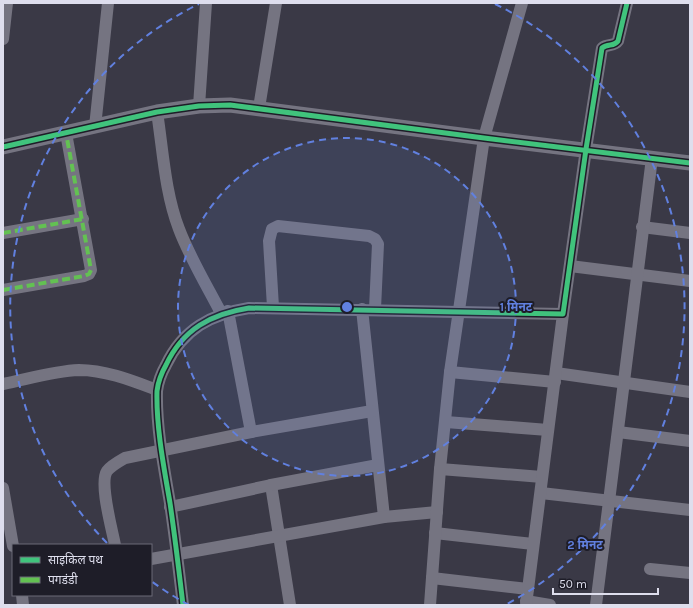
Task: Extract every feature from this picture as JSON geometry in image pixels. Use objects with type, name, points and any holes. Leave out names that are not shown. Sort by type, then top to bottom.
[{"type":"street","points":[[3,39],[7,3]]},
{"type":"street","points":[[95,127],[108,3]]},
{"type":"street","points":[[199,106],[206,3]]},
{"type":"street","points":[[259,108],[276,3]]},
{"type":"street","points":[[430,605],[436,512],[450,372],[484,138],[522,3]]},
{"type":"street","points":[[527,599],[563,314],[602,48],[606,45],[614,45],[618,41],[627,3]]},
{"type":"street","points":[[3,147],[157,112],[199,106],[230,105],[690,163]]},
{"type":"street","points":[[157,112],[167,177],[178,228],[186,246],[225,312],[251,432]]},
{"type":"street","points":[[3,290],[84,276],[89,274],[91,270],[83,219],[66,133]]},
{"type":"street","points":[[596,605],[636,274],[652,158]]},
{"type":"street","points":[[3,233],[83,219]]},
{"type":"street","points":[[273,307],[269,240],[272,229],[278,226],[369,236],[375,239],[378,244],[375,309]]},
{"type":"street","points":[[642,227],[690,233]]},
{"type":"street","points":[[570,266],[690,281]]},
{"type":"street","points":[[184,605],[161,452],[157,390],[164,369],[173,350],[186,335],[225,312],[249,308],[273,307],[563,314]]},
{"type":"street","points":[[362,309],[384,517]]},
{"type":"street","points":[[3,384],[80,370],[100,372],[157,390]]},
{"type":"street","points":[[450,372],[623,383],[690,392]]},
{"type":"street","points":[[115,544],[104,483],[106,472],[114,464],[125,458],[161,452],[251,432],[372,411]]},
{"type":"street","points":[[446,422],[548,430]]},
{"type":"street","points":[[618,432],[690,441]]},
{"type":"street","points":[[170,507],[270,485],[378,465]]},
{"type":"street","points":[[440,469],[542,477]]},
{"type":"street","points":[[270,485],[290,605]]},
{"type":"street","points":[[3,488],[13,544]]},
{"type":"street","points":[[540,493],[690,510]]},
{"type":"street","points":[[152,559],[384,517],[436,512]]},
{"type":"street","points":[[435,533],[533,544]]},
{"type":"street","points":[[650,569],[690,573]]},
{"type":"street","points":[[432,578],[550,605]]},
{"type":"marked path","points":[[3,290],[84,276],[89,274],[91,270],[66,133]]},
{"type":"marked path","points":[[3,233],[83,219]]},
{"type":"cycle path","points":[[183,605],[172,516],[161,447],[157,405],[159,381],[173,352],[181,342],[200,325],[222,314],[249,308],[563,314],[602,48],[615,44],[618,41],[627,3]]},
{"type":"cycle path","points":[[3,147],[157,112],[199,106],[230,105],[690,163]]}]
